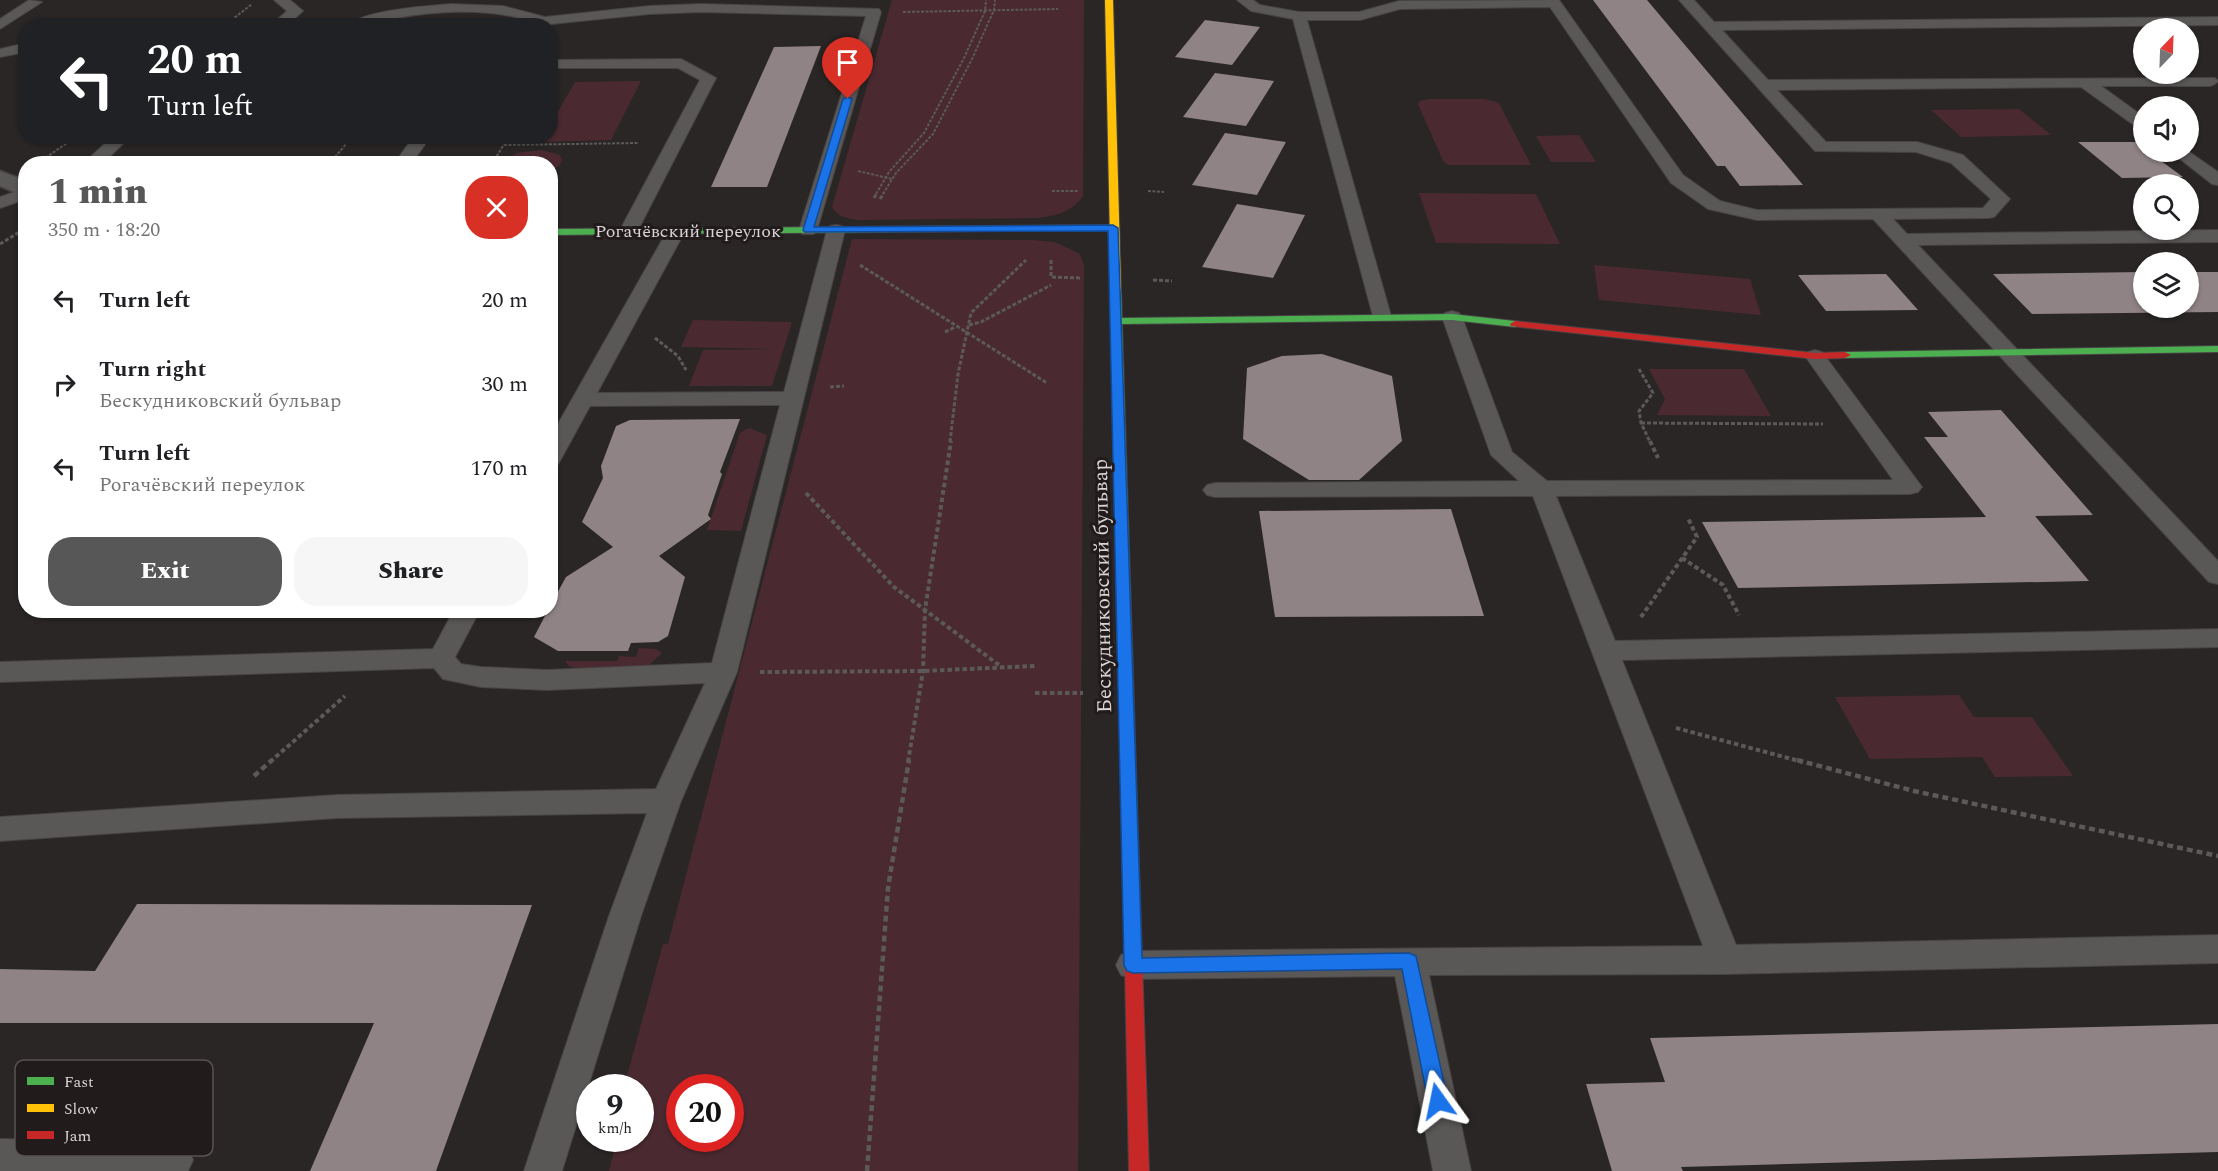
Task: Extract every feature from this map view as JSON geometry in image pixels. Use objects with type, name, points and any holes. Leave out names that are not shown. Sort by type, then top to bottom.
[{"type":"street","name":"Бескудниковский бульвар","points":[[1109,0],[1113,228],[1139,1171]]},
{"type":"street","points":[[0,178],[18,188]]},
{"type":"street","name":"Рогачёвский переулок","points":[[558,232],[675,233],[808,230],[834,238],[1113,228]]},
{"type":"street","points":[[1117,321],[1381,316],[1452,317],[1815,356],[2218,349]]},
{"type":"lane","points":[[281,0],[296,11],[287,18]]},
{"type":"lane","points":[[1244,0],[1256,8],[1299,16],[1360,16],[1399,5],[1554,3],[1677,179],[1714,205],[1757,215],[1988,213],[2001,199],[1958,159],[1917,147],[1821,147],[1686,0]]},
{"type":"lane","points":[[0,24],[35,2]]},
{"type":"lane","points":[[376,18],[400,10],[459,2],[510,5],[529,10],[538,18]]},
{"type":"lane","points":[[558,21],[704,4],[875,8],[808,230]]},
{"type":"lane","points":[[1299,16],[1381,316]]},
{"type":"lane","points":[[1710,26],[2218,21]]},
{"type":"lane","points":[[0,53],[18,49]]},
{"type":"lane","points":[[558,64],[681,63],[708,78],[628,232]]},
{"type":"lane","points":[[1764,86],[2210,81]]},
{"type":"lane","points":[[2085,82],[2133,117]]},
{"type":"lane","points":[[100,156],[114,144]]},
{"type":"lane","points":[[2193,162],[2218,180]]},
{"type":"lane","points":[[0,203],[18,195]]},
{"type":"lane","points":[[1878,214],[2218,576]]},
{"type":"lane","points":[[558,445],[675,233]]},
{"type":"lane","points":[[1904,240],[2218,236]]},
{"type":"lane","points":[[543,1171],[625,916],[666,801],[723,672],[834,238]]},
{"type":"lane","points":[[1452,317],[1502,455],[1542,489],[1725,960]]},
{"type":"lane","points":[[1215,490],[1910,487],[1815,356]]},
{"type":"lane","points":[[583,400],[792,398]]},
{"type":"lane","points":[[441,658],[463,618]]},
{"type":"lane","points":[[1604,651],[2218,638]]},
{"type":"lane","points":[[441,658],[453,672],[481,677],[602,679],[723,672]]},
{"type":"lane","points":[[0,672],[441,658]]},
{"type":"lane","points":[[0,829],[290,809],[522,801],[666,801]]},
{"type":"lane","points":[[1133,965],[1725,960],[2218,949]]},
{"type":"lane","points":[[1409,961],[1452,1171]]},
{"type":"lane","points":[[0,1157],[174,1160],[169,1171]]},
{"type":"path","points":[[233,18],[256,0]]},
{"type":"path","points":[[869,205],[889,172],[924,134],[964,58],[985,11],[986,0]]},
{"type":"path","points":[[876,206],[896,173],[933,134],[972,59],[994,10],[995,0]]},
{"type":"path","points":[[875,8],[985,11],[1058,9]]},
{"type":"path","points":[[497,156],[504,145],[675,142]]},
{"type":"path","points":[[49,156],[66,144]]},
{"type":"path","points":[[336,156],[346,144]]},
{"type":"path","points":[[1052,190],[1083,191]]},
{"type":"path","points":[[0,244],[18,233]]},
{"type":"path","points":[[834,238],[956,327],[1047,383]]},
{"type":"path","points":[[867,1171],[888,888],[922,670],[925,610],[958,374],[971,313],[1034,253]]},
{"type":"path","points":[[1051,278],[1084,278]]},
{"type":"path","points":[[1146,280],[1172,281]]},
{"type":"path","points":[[969,325],[981,322],[1051,285]]},
{"type":"path","points":[[624,325],[650,334],[682,360],[686,365],[687,380],[684,399]]},
{"type":"path","points":[[945,332],[956,327]]},
{"type":"path","points":[[1641,423],[1865,425]]},
{"type":"path","points":[[776,459],[867,561],[894,587],[999,666]]},
{"type":"path","points":[[1682,558],[1723,585],[1756,648]]},
{"type":"path","points":[[211,814],[387,659]]},
{"type":"path","points":[[723,672],[922,670],[1035,666]]},
{"type":"path","points":[[1035,693],[1083,693]]},
{"type":"path","points":[[1631,716],[1914,791],[2218,856]]},
{"type":"shaded area","points":[[892,0],[1084,0],[1083,196],[1074,206],[1057,214],[1037,218],[859,220],[844,217],[834,210],[832,207]]},
{"type":"shaded area","points":[[641,81],[611,140],[558,141],[558,112],[575,82]]},
{"type":"shaded area","points":[[1485,99],[1499,103],[1531,165],[1448,165],[1443,161],[1418,104],[1420,101]]},
{"type":"shaded area","points":[[2019,109],[2051,135],[1961,137],[1931,110]]},
{"type":"shaded area","points":[[1579,135],[1596,162],[1551,162],[1536,136]]},
{"type":"shaded area","points":[[542,150],[560,155],[562,160],[558,166],[558,156],[512,156],[517,153]]},
{"type":"shaded area","points":[[1419,193],[1536,194],[1560,244],[1436,243]]},
{"type":"shaded area","points":[[852,239],[1033,240],[1055,242],[1080,254],[1084,265],[1078,1171],[609,1171],[614,1152],[654,1152],[654,1074],[628,1074],[663,944],[668,944]]},
{"type":"shaded area","points":[[1594,265],[1750,279],[1761,315],[1599,300]]},
{"type":"shaded area","points":[[693,320],[792,322],[772,386],[689,386],[703,350],[774,349],[681,347]]},
{"type":"shaded area","points":[[1649,369],[1744,369],[1771,416],[1657,415],[1665,399]]},
{"type":"shaded area","points":[[749,428],[767,435],[741,531],[707,530],[740,433]]},
{"type":"shaded area","points":[[639,648],[656,649],[662,653],[647,667],[578,669],[569,666],[565,661],[617,661],[619,656],[636,657]]},
{"type":"shaded area","points":[[1959,695],[1974,717],[2032,717],[2073,776],[1995,777],[1982,757],[1870,759],[1835,697]]},
{"type":"building","points":[[1593,0],[1647,0],[1803,185],[1740,186],[1725,166],[1717,166]]},
{"type":"building","points":[[1205,20],[1260,27],[1232,65],[1175,57]]},
{"type":"building","points":[[821,46],[767,187],[711,187],[774,47]]},
{"type":"building","points":[[1215,73],[1274,81],[1246,126],[1183,117]]},
{"type":"building","points":[[1225,133],[1286,142],[1257,195],[1192,185]]},
{"type":"building","points":[[2078,142],[2133,142],[2133,162],[2163,162],[2179,174],[2133,174],[2133,178],[2122,178]]},
{"type":"building","points":[[1237,204],[1305,215],[1273,278],[1202,267]]},
{"type":"building","points":[[2133,272],[2133,313],[2032,314],[1993,274]]},
{"type":"building","points":[[2199,272],[2218,272],[2218,312],[2199,312]]},
{"type":"building","points":[[1886,274],[1918,310],[1826,311],[1798,275]]},
{"type":"building","points":[[1322,354],[1392,376],[1402,441],[1359,480],[1309,480],[1243,439],[1247,368],[1282,356]]},
{"type":"building","points":[[2001,410],[2093,515],[2035,516],[2089,581],[1738,588],[1702,522],[1986,517],[1924,437],[1948,437],[1928,412]]},
{"type":"building","points":[[740,419],[720,472],[722,474],[708,515],[711,519],[659,556],[685,577],[668,636],[658,642],[631,643],[628,651],[558,651],[534,637],[544,618],[558,618],[558,592],[566,577],[613,547],[582,522],[603,478],[601,466],[616,426],[630,420]]},
{"type":"building","points":[[1451,509],[1484,616],[1275,617],[1259,511]]},
{"type":"building","points":[[137,904],[532,905],[436,1171],[310,1171],[374,1023],[0,1023],[0,969],[95,971]]},
{"type":"building","points":[[2218,1024],[2218,1152],[1681,1167],[1683,1171],[1612,1171],[1586,1084],[1665,1082],[1650,1038]]},
{"type":"traffic: fast","points":[[558,232],[1113,228]]},
{"type":"traffic: fast","points":[[1116,289],[1131,867]]},
{"type":"traffic: fast","points":[[1117,321],[1452,317],[1515,324]]},
{"type":"traffic: fast","points":[[1845,355],[2218,349]]},
{"type":"traffic: slow","points":[[1109,0],[1116,289]]},
{"type":"traffic: jam","points":[[1515,324],[1815,356],[1845,355]]},
{"type":"traffic: jam","points":[[1131,867],[1139,1171]]},
{"type":"route","points":[[848,99],[808,230],[1113,228],[1133,965],[1409,961],[1438,1101]]}]
